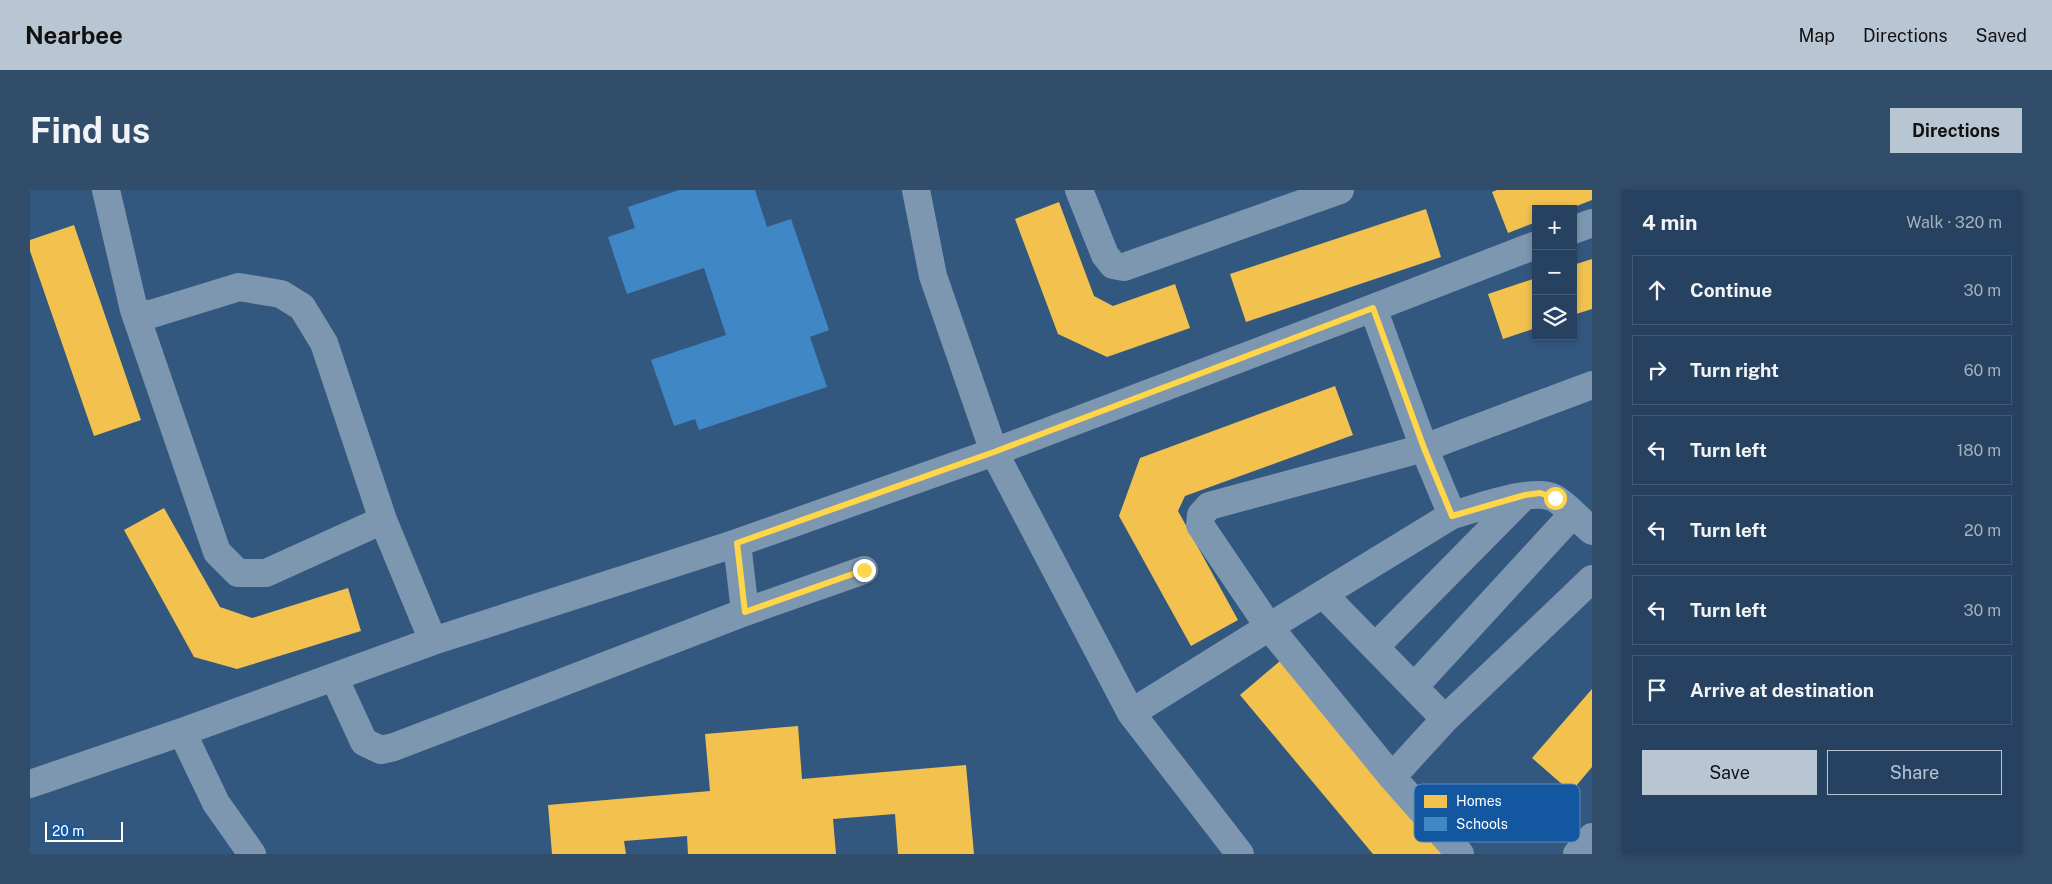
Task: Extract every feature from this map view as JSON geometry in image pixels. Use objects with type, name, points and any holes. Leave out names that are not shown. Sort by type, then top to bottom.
[{"type":"street","points":[[106,190],[134,310],[217,552],[238,573],[266,573],[383,520]]},
{"type":"street","points":[[916,190],[933,276],[994,452],[1131,713],[1240,854]]},
{"type":"street","points":[[1079,190],[1105,255],[1113,266],[1124,268],[1340,190]]},
{"type":"street","points":[[1577,229],[1592,223]]},
{"type":"street","points":[[30,784],[182,732],[433,641],[737,543],[994,452],[1532,247]]},
{"type":"street","points":[[134,310],[148,315],[239,288],[281,294],[302,307],[324,343],[383,520],[433,641]]},
{"type":"street","points":[[1373,308],[1424,448],[1452,516]]},
{"type":"street","points":[[1414,802],[1268,627],[1200,525],[1201,515],[1209,506],[1424,448],[1592,385]]},
{"type":"street","points":[[1131,713],[1268,627],[1452,516],[1525,495],[1540,493],[1555,498],[1582,523],[1414,688]]},
{"type":"street","points":[[1375,647],[1525,495]]},
{"type":"street","points":[[737,543],[745,612]]},
{"type":"street","points":[[334,677],[364,742],[380,750],[394,747],[745,612],[864,570]]},
{"type":"street","points":[[1392,777],[1444,719],[1592,579]]},
{"type":"street","points":[[1323,594],[1444,719]]},
{"type":"street","points":[[182,732],[216,804],[252,854]]},
{"type":"street","points":[[1577,854],[1592,837]]},
{"type":"street","points":[[1449,842],[1460,854]]},
{"type":"building: Homes","points":[[1497,190],[1592,190],[1592,200],[1577,206],[1532,205],[1532,224],[1508,233],[1492,192]]},
{"type":"building: Homes","points":[[1059,202],[1094,296],[1113,306],[1175,284],[1190,328],[1107,357],[1058,334],[1015,219]]},
{"type":"building: Homes","points":[[1426,209],[1441,257],[1246,322],[1230,274]]},
{"type":"building: Homes","points":[[74,225],[141,420],[94,436],[30,251],[30,240]]},
{"type":"building: Homes","points":[[1592,259],[1592,309],[1577,314],[1577,295],[1577,264]]},
{"type":"building: Homes","points":[[1532,279],[1532,329],[1503,339],[1488,294]]},
{"type":"building: Homes","points":[[1335,386],[1353,435],[1185,496],[1178,511],[1238,620],[1191,646],[1119,516],[1140,458]]},
{"type":"building: Homes","points":[[164,508],[220,607],[252,618],[348,588],[361,631],[237,669],[194,657],[124,530]]},
{"type":"building: Homes","points":[[1280,661],[1414,821],[1414,842],[1432,842],[1442,854],[1373,854],[1240,695]]},
{"type":"building: Homes","points":[[1592,689],[1592,767],[1578,784],[1562,784],[1532,758]]},
{"type":"building: Homes","points":[[798,726],[802,779],[966,765],[974,854],[898,854],[895,814],[833,819],[836,854],[688,854],[687,836],[624,841],[626,854],[552,854],[548,805],[710,791],[705,734]]},
{"type":"building: Schools","points":[[679,190],[755,190],[767,227],[791,219],[829,330],[810,337],[827,387],[699,430],[695,419],[674,426],[651,360],[726,335],[704,268],[627,294],[608,237],[635,228],[628,207]]},
{"type":"route","points":[[864,570],[745,612],[737,543],[994,452],[1373,308],[1424,448],[1452,516],[1525,495],[1540,493],[1555,498]]}]
